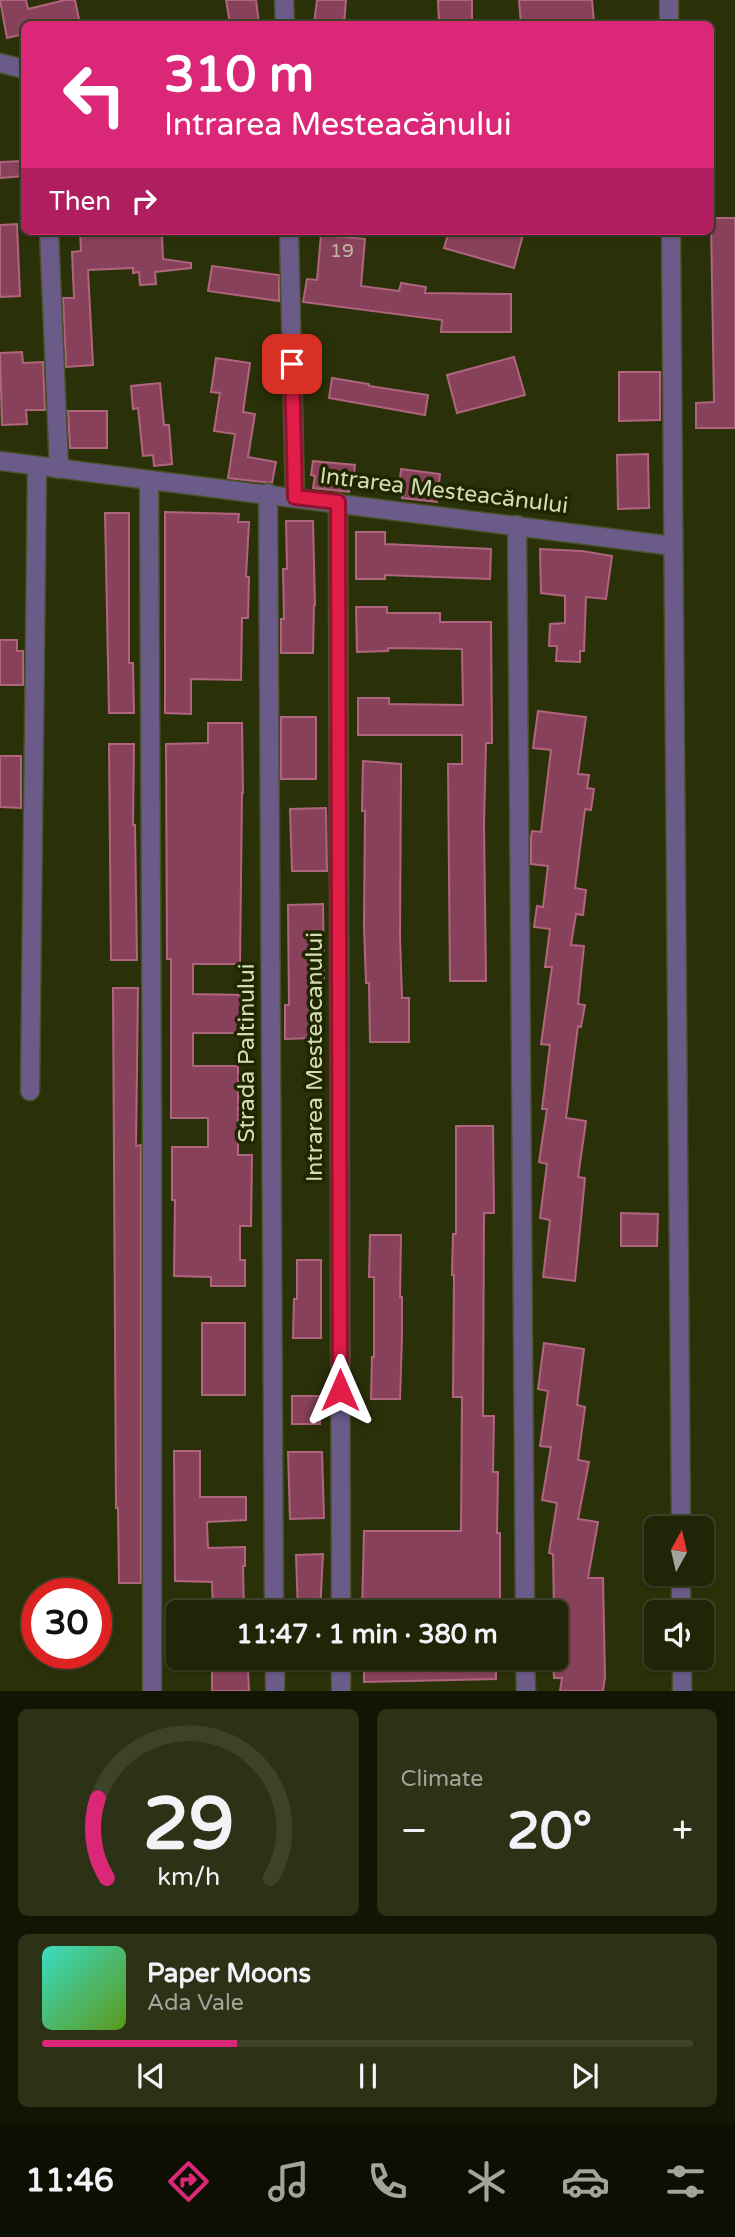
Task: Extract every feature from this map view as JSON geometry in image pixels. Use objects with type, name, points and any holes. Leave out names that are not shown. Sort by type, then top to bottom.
[{"type":"street","points":[[284,0],[285,21]]},
{"type":"street","points":[[669,0],[669,21]]},
{"type":"street","points":[[0,63],[21,68]]},
{"type":"street","points":[[49,235],[60,469]]},
{"type":"street","points":[[289,235],[295,497]]},
{"type":"street","points":[[671,235],[681,1516]]},
{"type":"street","name":"Intrarea Mesteacănului","points":[[0,461],[673,546]]},
{"type":"street","points":[[30,1091],[37,466]]},
{"type":"street","points":[[149,481],[152,1691]]},
{"type":"street","name":"Strada Paltinului","points":[[268,493],[274,1600]]},
{"type":"street","name":"Intrarea Mesteacanului","points":[[338,502],[341,1600]]},
{"type":"street","points":[[517,525],[525,1600]]},
{"type":"street","points":[[275,1670],[275,1691]]},
{"type":"street","points":[[341,1670],[341,1691]]},
{"type":"street","points":[[525,1670],[526,1691]]},
{"type":"street","points":[[682,1670],[682,1691]]},
{"type":"building","points":[[0,0],[26,0],[28,9],[75,0],[79,21],[21,21],[21,35],[7,38]]},
{"type":"building","points":[[226,0],[256,0],[259,21],[230,21]]},
{"type":"building","points":[[317,0],[346,0],[344,21],[314,21]]},
{"type":"building","points":[[438,0],[472,0],[472,21],[439,21]]},
{"type":"building","points":[[519,0],[592,0],[594,21],[521,21]]},
{"type":"building","points":[[21,161],[21,176],[0,178],[0,162]]},
{"type":"building","points":[[714,218],[735,218],[735,428],[696,428],[696,403],[714,402],[711,235],[714,235]]},
{"type":"building","points":[[17,224],[20,296],[0,297],[0,225]]},
{"type":"building","points":[[80,235],[162,235],[163,259],[191,263],[191,268],[155,272],[156,284],[140,285],[139,272],[133,273],[133,268],[88,270],[93,365],[66,367],[63,298],[74,298],[72,252],[81,251]]},
{"type":"building","points":[[321,235],[365,239],[361,286],[399,291],[401,283],[426,287],[425,293],[511,294],[511,332],[441,332],[442,320],[303,302],[307,279],[317,280]]},
{"type":"building","points":[[448,235],[523,235],[514,268],[444,248]]},
{"type":"building","points":[[212,266],[279,275],[279,301],[208,291]]},
{"type":"building","points":[[22,352],[23,363],[43,362],[45,410],[26,410],[27,424],[2,425],[0,353]]},
{"type":"building","points":[[514,357],[525,395],[457,413],[447,375]]},
{"type":"building","points":[[216,358],[250,363],[243,412],[255,414],[248,457],[276,462],[272,483],[228,478],[235,434],[214,431],[220,393],[211,392]]},
{"type":"building","points":[[619,372],[660,372],[660,420],[619,421]]},
{"type":"building","points":[[332,378],[428,395],[425,415],[329,398]]},
{"type":"building","points":[[160,383],[164,425],[169,425],[172,464],[154,466],[153,455],[143,456],[138,408],[133,409],[131,386]]},
{"type":"building","points":[[68,411],[107,411],[107,448],[70,448]]},
{"type":"building","points":[[648,454],[649,508],[618,509],[617,455]]},
{"type":"building","points":[[313,461],[355,465],[349,492],[313,488]]},
{"type":"building","points":[[401,469],[440,474],[437,502],[402,498],[403,490],[399,490]]},
{"type":"building","points":[[165,512],[239,514],[238,522],[249,522],[246,577],[249,577],[248,618],[242,618],[241,680],[191,679],[191,714],[165,713]]},
{"type":"building","points":[[105,513],[129,513],[129,663],[133,663],[134,713],[109,713]]},
{"type":"building","points":[[286,521],[313,521],[313,653],[281,653],[281,619],[284,619],[283,569],[287,569]]},
{"type":"building","points":[[356,532],[385,532],[385,544],[491,549],[490,579],[385,575],[385,579],[356,579]]},
{"type":"building","points":[[540,549],[612,556],[606,599],[586,597],[584,651],[580,651],[580,662],[556,661],[557,646],[549,646],[550,624],[565,623],[565,596],[541,593]]},
{"type":"building","points":[[356,607],[387,607],[387,613],[440,613],[440,622],[491,622],[492,743],[486,743],[484,824],[486,981],[450,981],[448,764],[462,764],[462,735],[358,735],[358,698],[389,698],[389,704],[463,705],[462,649],[388,648],[388,651],[357,652]]},
{"type":"building","points":[[0,640],[17,640],[17,651],[23,651],[23,685],[0,685]]},
{"type":"building","points":[[538,711],[586,717],[578,774],[589,775],[587,788],[594,789],[591,810],[585,809],[575,888],[586,890],[583,915],[576,914],[571,945],[584,946],[578,1004],[585,1005],[581,1027],[578,1026],[566,1118],[586,1121],[578,1177],[585,1178],[575,1281],[543,1277],[550,1220],[540,1218],[547,1164],[539,1162],[547,1109],[542,1109],[550,1045],[541,1044],[552,967],[545,967],[550,929],[534,927],[537,906],[543,907],[548,866],[531,864],[531,838],[532,831],[541,832],[551,750],[533,748]]},
{"type":"building","points":[[281,717],[316,717],[316,779],[281,779]]},
{"type":"building","points":[[208,723],[242,723],[240,964],[193,964],[193,994],[245,995],[245,1033],[193,1033],[193,1066],[238,1066],[238,1155],[252,1155],[251,1226],[240,1226],[240,1260],[245,1260],[245,1286],[211,1286],[211,1277],[174,1276],[175,1200],[172,1200],[172,1147],[208,1147],[208,1118],[171,1118],[171,959],[167,959],[166,744],[208,743]]},
{"type":"building","points":[[109,744],[134,744],[133,825],[137,960],[111,960]]},
{"type":"building","points":[[0,756],[21,756],[21,808],[0,807]]},
{"type":"building","points":[[363,761],[401,764],[400,938],[402,998],[409,998],[409,1042],[370,1042],[364,926]]},
{"type":"building","points":[[326,808],[327,871],[292,871],[290,809]]},
{"type":"building","points":[[323,904],[324,978],[313,978],[314,1038],[285,1039],[285,1005],[289,1005],[288,905]]},
{"type":"building","points":[[113,988],[138,988],[136,1146],[141,1145],[141,1583],[119,1583],[116,1508]]},
{"type":"building","points":[[456,1126],[493,1126],[494,1213],[484,1213],[483,1416],[494,1416],[493,1472],[498,1472],[500,1600],[362,1600],[364,1531],[461,1531],[462,1397],[453,1397],[452,1275],[453,1234],[456,1234]]},
{"type":"building","points":[[621,1213],[658,1214],[657,1246],[621,1246]]},
{"type":"building","points":[[370,1235],[401,1235],[400,1399],[371,1399],[374,1277],[369,1277]]},
{"type":"building","points":[[297,1260],[321,1260],[321,1338],[293,1338]]},
{"type":"building","points":[[202,1323],[245,1323],[245,1395],[202,1395]]},
{"type":"building","points":[[544,1343],[584,1349],[577,1405],[585,1407],[578,1460],[589,1462],[578,1519],[598,1522],[588,1578],[603,1578],[603,1691],[560,1691],[562,1678],[554,1678],[554,1670],[568,1670],[568,1600],[554,1600],[553,1554],[549,1553],[557,1503],[542,1500],[551,1447],[540,1446],[548,1391],[538,1389]]},
{"type":"building","points":[[292,1396],[320,1396],[320,1424],[292,1424]]},
{"type":"building","points":[[174,1451],[200,1451],[200,1497],[246,1497],[246,1520],[207,1522],[208,1548],[245,1547],[244,1600],[213,1600],[212,1582],[175,1581]]},
{"type":"building","points":[[288,1452],[322,1452],[324,1518],[290,1519]]},
{"type":"building","points":[[323,1554],[321,1600],[298,1600],[296,1555]]},
{"type":"building","points":[[248,1670],[249,1691],[212,1691],[212,1671]]},
{"type":"building","points":[[364,1670],[496,1670],[496,1679],[364,1682]]},
{"type":"route","points":[[292,364],[295,497],[338,502],[340,1390]]}]
